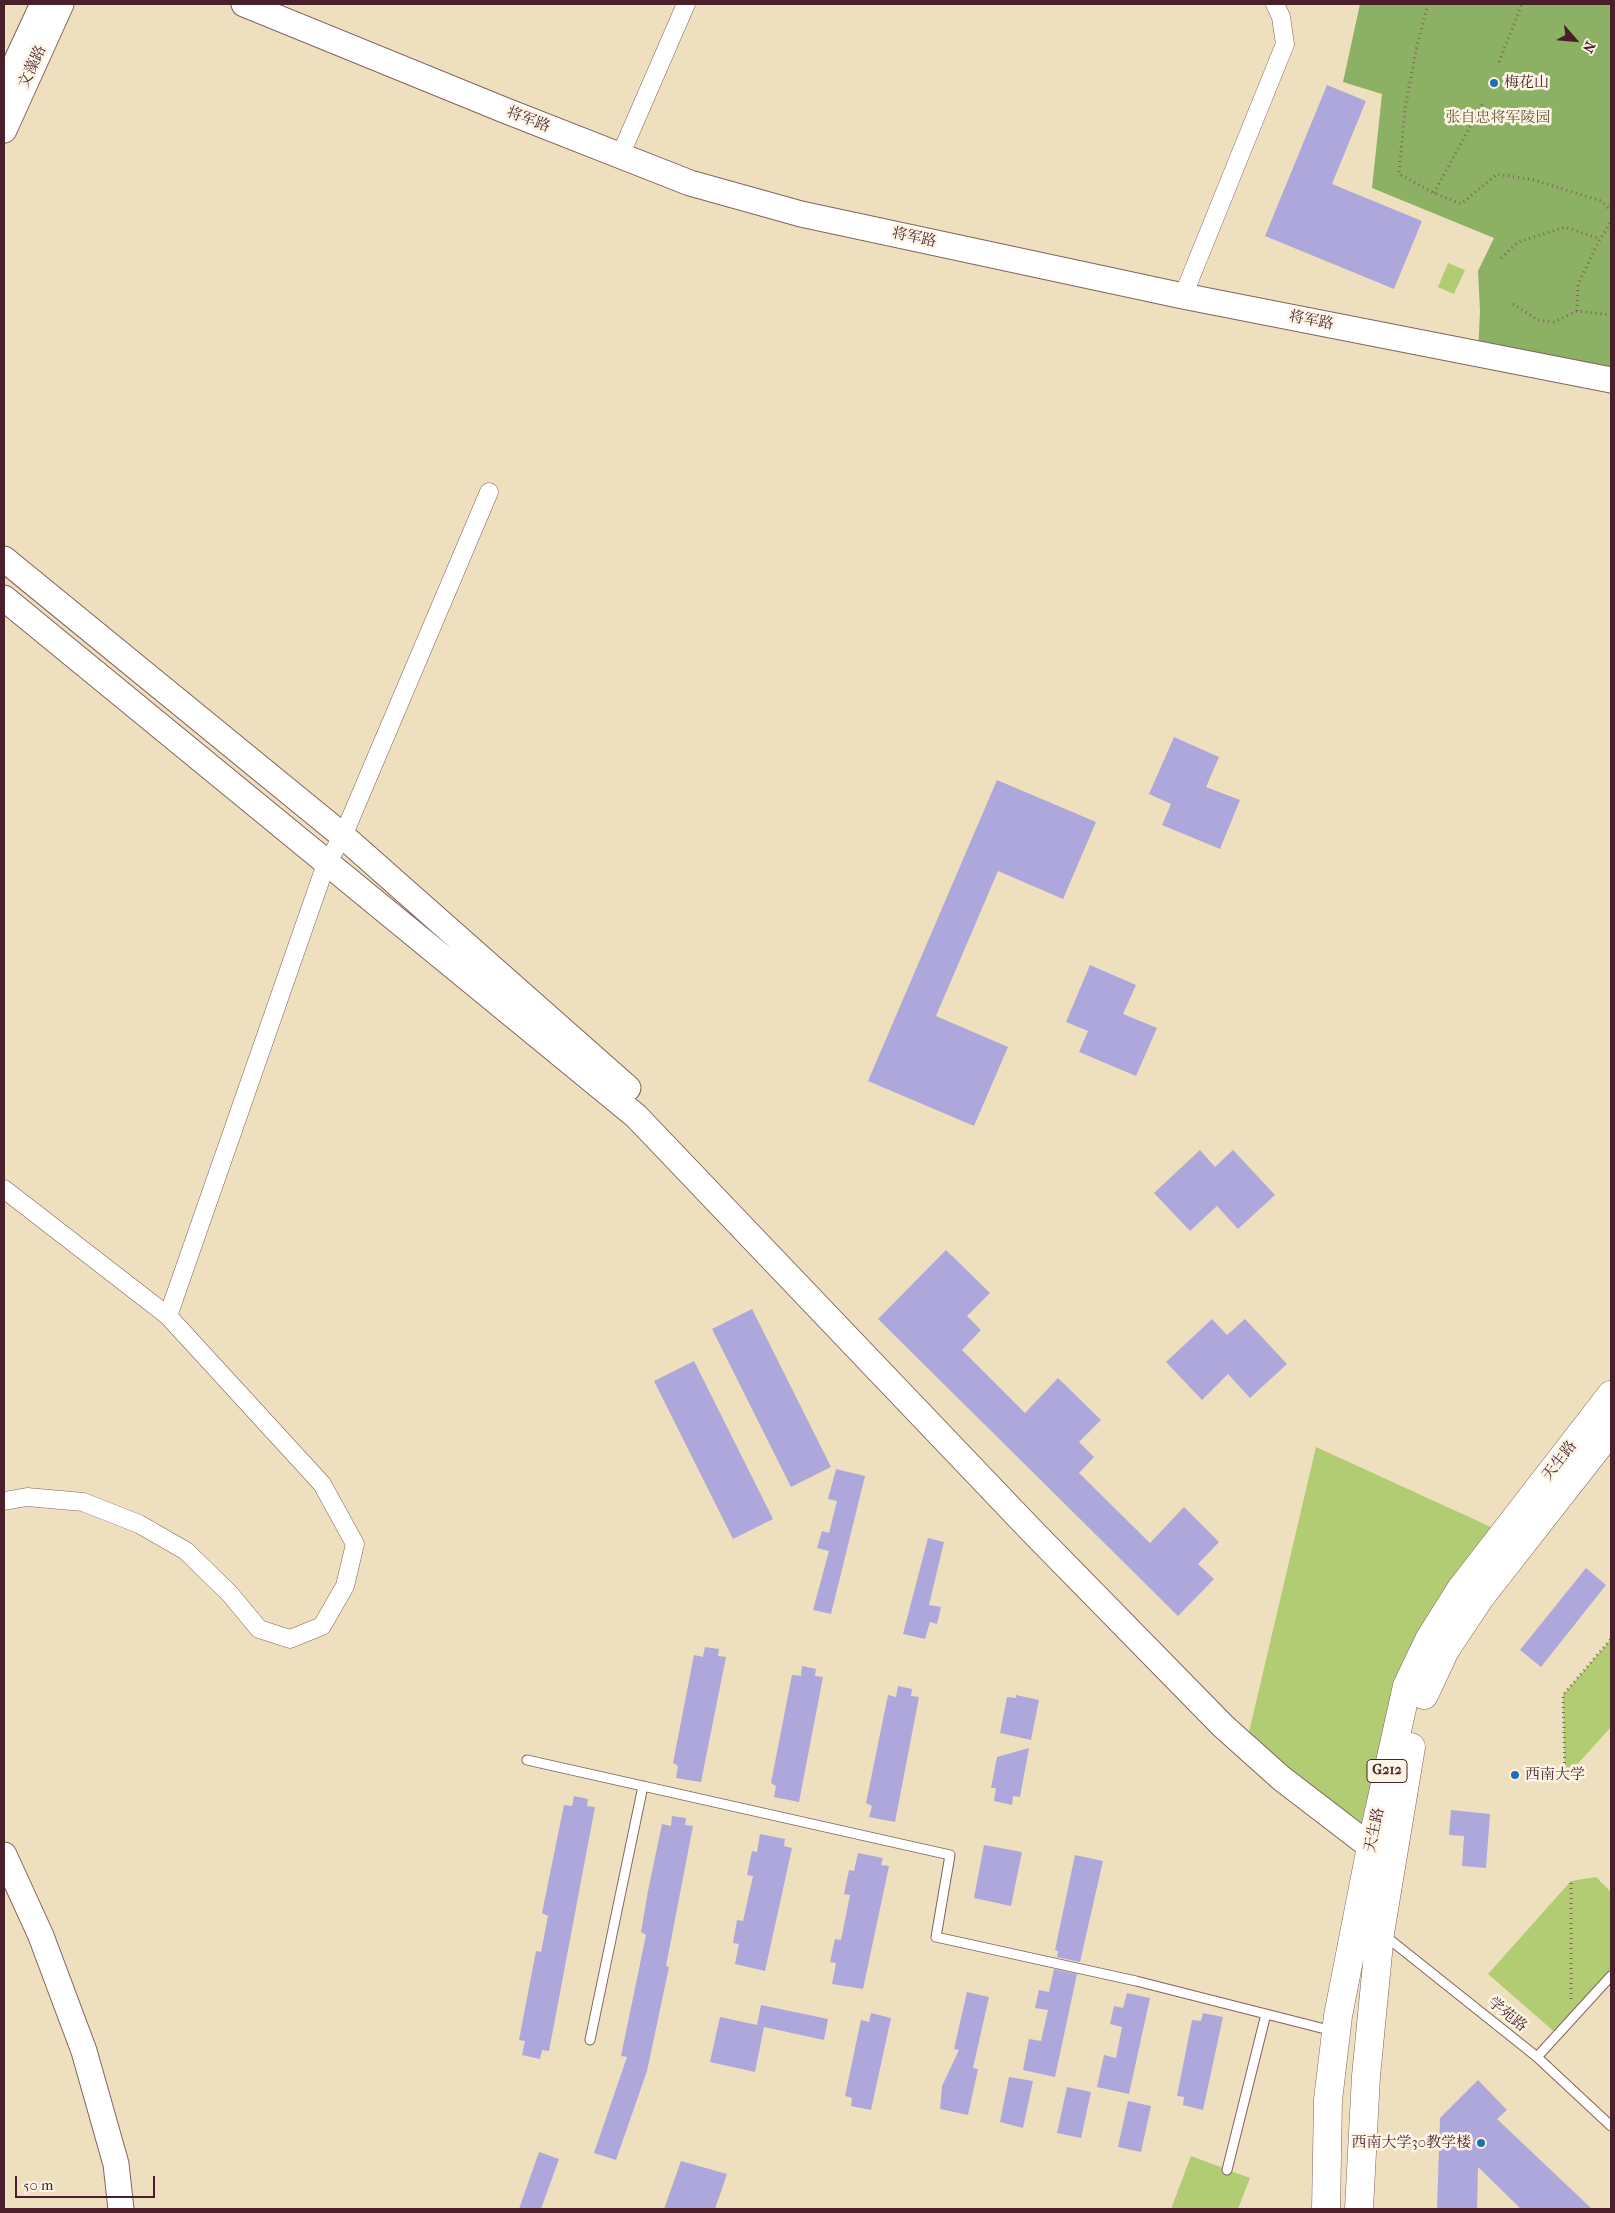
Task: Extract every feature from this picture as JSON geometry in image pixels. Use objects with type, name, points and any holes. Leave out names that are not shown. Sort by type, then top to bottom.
[{"type":"highway","name":"天生路","points":[[1326,2209],[1328,2100],[1336,2032],[1371,1847],[1407,1686],[1429,1640],[1461,1589],[1611,1395]]},
{"type":"highway","name":"天生路","points":[[1359,2209],[1366,2076],[1380,1933],[1413,1736],[1426,1691],[1445,1650],[1481,1596],[1611,1430]]},
{"type":"street","name":"文藻路","points":[[4,88],[43,4]]},
{"type":"street","name":"文藻路","points":[[4,130],[60,4]]},
{"type":"street","name":"将军路","points":[[244,4],[690,183],[801,214],[1183,296],[1611,380]]},
{"type":"street","points":[[620,156],[686,4]]},
{"type":"street","points":[[1183,296],[1285,44],[1281,17],[1275,4]]},
{"type":"street","points":[[168,1316],[326,864],[343,836],[489,492]]},
{"type":"street","points":[[4,559],[343,836],[642,1101],[795,1281]]},
{"type":"street","points":[[4,598],[326,864],[636,1116],[1031,1530],[1223,1726],[1281,1778],[1371,1847]]},
{"type":"street","points":[[4,1189],[168,1316],[322,1484],[355,1544],[345,1586],[322,1626],[290,1639],[259,1629],[230,1594],[186,1551],[139,1524],[83,1502],[27,1497],[4,1501]]},
{"type":"street","points":[[4,1855],[41,1936],[84,2051],[116,2164],[121,2209]]},
{"type":"lane","points":[[527,1760],[950,1855],[936,1937],[1136,1981],[1336,2032]]},
{"type":"lane","points":[[590,2040],[643,1786]]},
{"type":"lane","name":"学苑路","points":[[1380,1933],[1537,2056],[1611,2126]]},
{"type":"lane","points":[[1537,2056],[1611,1976]]},
{"type":"lane","points":[[1227,2170],[1266,2014]]},
{"type":"path","points":[[1428,4],[1416,50],[1405,108],[1400,174],[1434,193],[1461,204],[1497,174],[1534,180],[1601,201],[1611,210]]},
{"type":"path","points":[[1499,62],[1522,4]]},
{"type":"path","points":[[1434,193],[1483,103]]},
{"type":"path","points":[[1577,311],[1578,284],[1600,239],[1611,222]]},
{"type":"path","points":[[1501,258],[1518,242],[1565,227],[1600,239]]},
{"type":"path","points":[[1513,304],[1538,320],[1554,322],[1577,311],[1611,315]]},
{"type":"path","points":[[1565,1778],[1563,1694],[1611,1639]]},
{"type":"path","points":[[1571,1881],[1571,2019]]},
{"type":"green space","name":"张自忠将军陵园","points":[[1360,4],[1611,4],[1611,380],[1478,354],[1480,311],[1478,271],[1494,238],[1372,188],[1382,94],[1343,82]]},
{"type":"green space","points":[[1448,263],[1465,270],[1454,294],[1438,287]]},
{"type":"green space","points":[[1316,1447],[1504,1533],[1429,1640],[1371,1847],[1246,1745]]},
{"type":"green space","points":[[1611,1639],[1611,1727],[1565,1778],[1563,1695]]},
{"type":"green space","points":[[1596,1877],[1611,1892],[1611,1977],[1557,2034],[1488,1974],[1571,1881]]},
{"type":"green space","points":[[1191,2156],[1250,2178],[1238,2209],[1171,2209]]},
{"type":"building","points":[[1327,85],[1366,101],[1332,184],[1422,221],[1394,289],[1265,236]]},
{"type":"building","points":[[1174,737],[1219,757],[1206,787],[1240,800],[1220,849],[1162,825],[1171,804],[1149,794]]},
{"type":"building","points":[[997,780],[1096,822],[1063,899],[998,871],[936,1016],[1008,1047],[974,1126],[868,1081]]},
{"type":"building","points":[[1090,965],[1136,985],[1123,1014],[1157,1028],[1136,1076],[1079,1052],[1088,1031],[1066,1022]]},
{"type":"building","points":[[1200,1150],[1215,1167],[1233,1150],[1275,1195],[1238,1229],[1217,1206],[1190,1231],[1154,1193]]},
{"type":"building","points":[[946,1250],[990,1293],[967,1316],[981,1330],[962,1350],[1025,1413],[1058,1378],[1101,1420],[1079,1442],[1094,1457],[1079,1473],[1150,1543],[1184,1507],[1219,1542],[1198,1564],[1214,1579],[1178,1616],[878,1319]]},
{"type":"building","points":[[752,1309],[831,1467],[791,1487],[712,1329]]},
{"type":"building","points":[[1212,1319],[1227,1335],[1245,1319],[1287,1364],[1250,1398],[1228,1374],[1202,1400],[1166,1362]]},
{"type":"building","points":[[694,1361],[773,1519],[733,1539],[654,1381]]},
{"type":"building","points":[[836,1469],[865,1476],[831,1614],[813,1610],[829,1551],[817,1548],[822,1531],[829,1533],[837,1501],[828,1499]]},
{"type":"building","points":[[928,1538],[944,1542],[929,1605],[941,1607],[937,1624],[930,1622],[925,1639],[903,1634]]},
{"type":"building","points":[[1586,1568],[1606,1585],[1541,1667],[1520,1650]]},
{"type":"building","points":[[705,1647],[719,1649],[718,1656],[726,1657],[701,1782],[676,1778],[678,1766],[673,1763],[694,1655],[703,1657]]},
{"type":"building","points":[[802,1666],[816,1669],[815,1676],[823,1677],[799,1802],[774,1797],[776,1786],[771,1783],[792,1675],[801,1676]]},
{"type":"building","points":[[898,1686],[912,1689],[911,1696],[919,1697],[895,1822],[869,1817],[872,1806],[866,1803],[888,1695],[896,1697]]},
{"type":"building","points":[[1016,1695],[1039,1700],[1031,1740],[1000,1733],[1007,1697],[1016,1698]]},
{"type":"building","points":[[1029,1748],[1020,1797],[1013,1796],[1012,1805],[994,1801],[996,1788],[991,1788],[997,1757]]},
{"type":"building","points":[[574,1796],[588,1799],[587,1806],[595,1807],[549,2051],[542,2050],[540,2059],[522,2055],[525,2041],[519,2040],[536,1951],[541,1952],[548,1916],[542,1913],[564,1805],[572,1806]]},
{"type":"building","points":[[1451,1810],[1490,1814],[1486,1868],[1462,1866],[1464,1836],[1449,1835]]},
{"type":"building","points":[[672,1816],[686,1818],[685,1825],[693,1826],[666,1966],[669,1967],[647,2071],[616,2160],[594,2153],[627,2057],[621,2056],[646,1935],[641,1932],[648,1891],[662,1824],[671,1826]]},
{"type":"building","points":[[760,1834],[785,1839],[784,1846],[792,1848],[765,1971],[735,1964],[739,1944],[733,1943],[737,1920],[743,1921],[753,1876],[747,1875],[752,1851],[757,1852]]},
{"type":"building","points":[[984,1845],[1022,1852],[1011,1906],[974,1898]]},
{"type":"building","points":[[858,1853],[883,1858],[881,1865],[889,1866],[863,1989],[832,1984],[836,1963],[830,1962],[835,1939],[841,1940],[850,1895],[844,1894],[849,1870],[854,1871]]},
{"type":"building","points":[[1075,1855],[1103,1861],[1080,1962],[1057,1957],[1058,1951],[1055,1950]]},
{"type":"building","points":[[1054,1969],[1077,1974],[1055,2077],[1023,2070],[1029,2039],[1041,2041],[1048,2010],[1035,2008],[1039,1990],[1049,1992]]},
{"type":"building","points":[[967,1992],[989,1997],[973,2068],[978,2069],[968,2115],[940,2109],[942,2086],[959,2050],[954,2049]]},
{"type":"building","points":[[1127,1993],[1150,1998],[1129,2094],[1097,2087],[1104,2055],[1116,2058],[1122,2027],[1110,2024],[1114,2006],[1123,2008]]},
{"type":"building","points":[[761,2005],[828,2019],[824,2040],[764,2027],[755,2072],[710,2062],[720,2017],[757,2025]]},
{"type":"building","points":[[871,2013],[891,2018],[871,2110],[851,2106],[852,2098],[845,2096],[861,2020],[869,2022]]},
{"type":"building","points":[[1203,2013],[1223,2017],[1203,2110],[1183,2105],[1184,2097],[1177,2096],[1192,2020],[1201,2021]]},
{"type":"building","points":[[1009,2077],[1033,2081],[1023,2128],[1000,2122]]},
{"type":"building","name":"西南大学30教学楼","points":[[1478,2080],[1507,2110],[1497,2119],[1592,2209],[1521,2209],[1478,2167],[1477,2209],[1437,2209],[1440,2118]]},
{"type":"building","points":[[1067,2087],[1091,2092],[1081,2138],[1057,2133]]},
{"type":"building","points":[[1128,2101],[1151,2106],[1141,2152],[1118,2147]]},
{"type":"building","points":[[539,2152],[559,2159],[541,2209],[519,2209]]},
{"type":"building","points":[[681,2161],[727,2174],[715,2209],[664,2209]]},
{"type":"place","name":"梅花山","points":[[1494,83]]},
{"type":"place","name":"西南大学","points":[[1515,1775]]},
{"type":"place","name":"西南大学30教学楼","points":[[1481,2143]]}]
